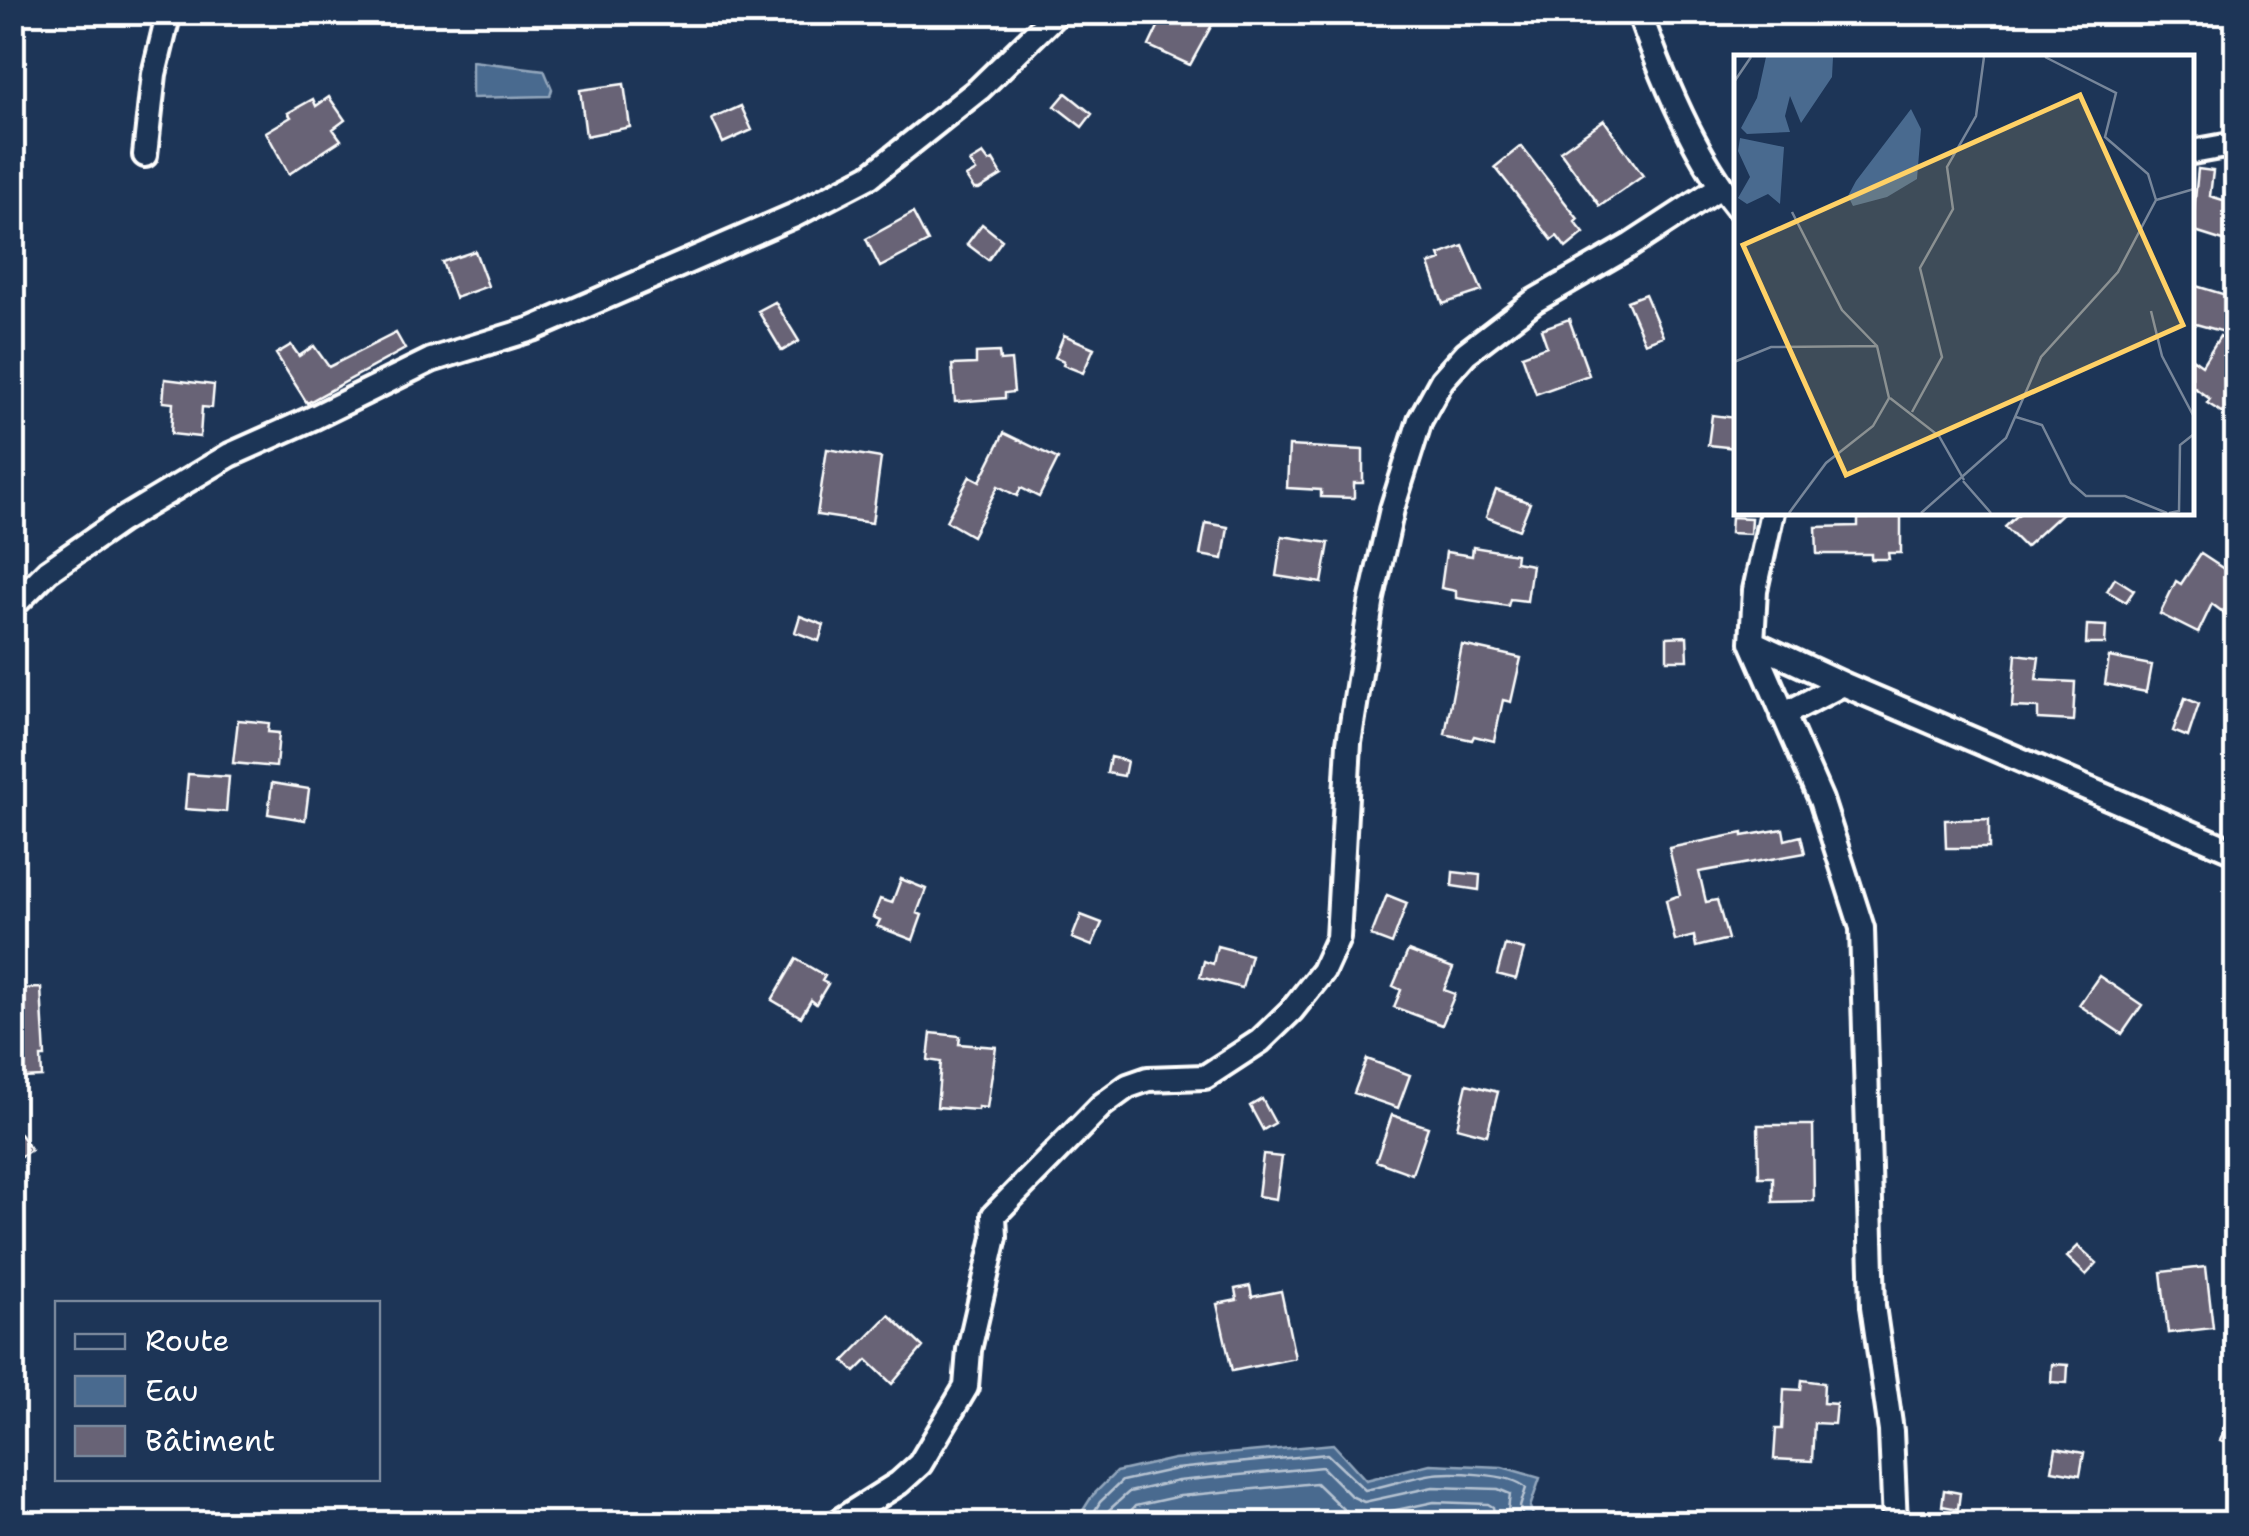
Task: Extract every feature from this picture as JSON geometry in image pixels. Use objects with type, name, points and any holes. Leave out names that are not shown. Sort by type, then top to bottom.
[{"type":"street","points":[[145,155],[154,74],[169,12]]},
{"type":"street","points":[[12,606],[48,572],[120,521],[230,455],[431,360],[532,329],[794,216],[870,176],[979,89],[1058,12]]},
{"type":"street","points":[[1639,12],[1672,95],[1720,186],[1734,204]]},
{"type":"street","points":[[2194,152],[2236,144]]},
{"type":"street","points":[[834,1524],[900,1483],[920,1464],[966,1388],[994,1237],[994,1216],[1102,1105],[1128,1086],[1148,1079],[1206,1077],[1260,1041],[1324,971],[1338,938],[1349,743],[1372,598],[1392,509],[1420,420],[1442,380],[1466,353],[1534,301],[1631,245],[1720,186]]},
{"type":"street","points":[[1771,515],[1755,590],[1752,642],[1821,800],[1862,928],[1874,1306],[1891,1431],[1895,1524]]},
{"type":"street","points":[[1752,642],[2236,852]]},
{"type":"street","points":[[1783,715],[1843,684]]},
{"type":"water","points":[[472,61],[544,70],[552,89],[550,96],[472,98]]},
{"type":"water","points":[[1333,1444],[1366,1480],[1430,1464],[1502,1467],[1540,1478],[1530,1507],[1536,1523],[1075,1523],[1092,1496],[1116,1472],[1174,1459]]},
{"type":"building","points":[[1165,12],[1219,12],[1190,65],[1149,46]]},
{"type":"building","points":[[624,84],[630,127],[586,136],[580,90]]},
{"type":"building","points":[[1066,93],[1092,114],[1082,127],[1055,106]]},
{"type":"building","points":[[329,97],[345,120],[333,129],[341,140],[289,174],[266,132],[313,99],[316,106]]},
{"type":"building","points":[[741,106],[752,130],[723,143],[712,119]]},
{"type":"building","points":[[1604,120],[1643,176],[1600,206],[1560,151]]},
{"type":"building","points":[[1521,146],[1578,219],[1575,222],[1584,233],[1566,248],[1557,236],[1552,240],[1495,167]]},
{"type":"building","points":[[983,154],[989,162],[993,160],[1002,175],[974,189],[966,177],[976,171],[970,162]]},
{"type":"building","points":[[2198,169],[2213,171],[2210,196],[2236,204],[2236,245],[2194,232]]},
{"type":"building","points":[[913,213],[928,242],[880,267],[866,239]]},
{"type":"building","points":[[982,224],[1002,240],[988,260],[967,244]]},
{"type":"building","points":[[1463,246],[1482,291],[1443,304],[1429,264],[1441,260],[1439,255]]},
{"type":"building","points":[[475,251],[488,286],[455,298],[442,262]]},
{"type":"building","points":[[2196,286],[2236,298],[2228,333],[2194,324]]},
{"type":"building","points":[[1645,294],[1663,336],[1645,343],[1627,301]]},
{"type":"building","points":[[775,302],[799,341],[782,351],[758,311]]},
{"type":"building","points":[[1569,319],[1589,375],[1536,394],[1522,355],[1547,346],[1541,329]]},
{"type":"building","points":[[396,333],[405,349],[307,403],[276,354],[291,345],[299,356],[314,346],[329,367]]},
{"type":"building","points":[[1064,335],[1094,348],[1083,373],[1055,357]]},
{"type":"building","points":[[2220,336],[2236,347],[2236,364],[2227,378],[2236,384],[2236,399],[2226,415],[2207,403],[2210,399],[2194,387],[2194,359],[2202,365]]},
{"type":"building","points":[[999,352],[1000,361],[1011,360],[1014,392],[1005,393],[1005,398],[955,402],[952,365],[976,364],[976,353]]},
{"type":"building","points":[[165,379],[214,385],[212,408],[202,407],[200,437],[171,434],[173,403],[163,402]]},
{"type":"building","points":[[1712,415],[1734,418],[1734,448],[1708,445]]},
{"type":"building","points":[[1004,433],[1058,459],[1039,497],[1021,488],[1017,496],[998,486],[972,536],[946,521],[970,476],[980,481]]},
{"type":"building","points":[[1289,446],[1363,450],[1363,483],[1354,483],[1354,498],[1321,497],[1321,490],[1287,488]]},
{"type":"building","points":[[827,449],[881,458],[872,523],[817,515]]},
{"type":"building","points":[[1496,490],[1530,503],[1519,530],[1486,517]]},
{"type":"building","points":[[1901,515],[1901,553],[1888,553],[1889,559],[1871,559],[1871,554],[1817,554],[1816,527],[1858,526],[1858,518]]},
{"type":"building","points":[[2018,515],[2060,515],[2025,547],[2005,527]]},
{"type":"building","points":[[1731,517],[1751,518],[1750,534],[1730,533]]},
{"type":"building","points":[[1206,523],[1228,527],[1223,559],[1200,555]]},
{"type":"building","points":[[1282,536],[1329,543],[1322,583],[1276,576]]},
{"type":"building","points":[[1473,547],[1516,554],[1515,562],[1532,565],[1527,601],[1510,599],[1508,606],[1456,598],[1456,591],[1441,588],[1446,552],[1472,556]]},
{"type":"building","points":[[2201,554],[2227,571],[2236,559],[2236,622],[2212,604],[2198,633],[2160,614],[2176,581],[2181,584]]},
{"type":"building","points":[[2115,578],[2134,590],[2126,602],[2107,591]]},
{"type":"building","points":[[800,616],[824,625],[819,641],[795,632]]},
{"type":"building","points":[[2087,625],[2106,626],[2105,644],[2086,644]]},
{"type":"building","points":[[1687,636],[1688,660],[1667,660],[1667,637]]},
{"type":"building","points":[[1462,645],[1521,658],[1511,702],[1503,700],[1494,741],[1445,734]]},
{"type":"building","points":[[2016,654],[2039,657],[2036,680],[2075,682],[2073,721],[2038,719],[2038,708],[2012,707]]},
{"type":"building","points":[[2109,657],[2151,665],[2146,692],[2105,684]]},
{"type":"building","points":[[2185,698],[2199,704],[2188,737],[2173,731]]},
{"type":"building","points":[[238,720],[269,723],[268,732],[279,733],[276,767],[233,763]]},
{"type":"building","points":[[1110,757],[1127,761],[1124,776],[1107,773]]},
{"type":"building","points":[[188,774],[229,777],[226,812],[185,809]]},
{"type":"building","points":[[272,783],[309,789],[305,820],[268,814]]},
{"type":"building","points":[[1989,819],[1989,848],[1946,848],[1945,820]]},
{"type":"building","points":[[1783,829],[1785,840],[1801,836],[1805,853],[1699,872],[1706,902],[1717,900],[1728,939],[1696,947],[1694,936],[1675,941],[1666,900],[1680,895],[1669,848]]},
{"type":"building","points":[[1453,872],[1480,875],[1479,890],[1452,886]]},
{"type":"building","points":[[901,879],[926,889],[913,940],[877,926],[880,920],[873,917],[880,899],[892,903]]},
{"type":"building","points":[[1387,895],[1407,903],[1392,944],[1371,936]]},
{"type":"building","points":[[1081,915],[1102,923],[1092,946],[1072,938]]},
{"type":"building","points":[[1505,945],[1524,950],[1516,979],[1497,974]]},
{"type":"building","points":[[1217,946],[1251,955],[1242,988],[1200,977],[1204,961],[1213,964]]},
{"type":"building","points":[[1408,951],[1453,968],[1444,990],[1455,994],[1442,1025],[1394,1007],[1401,990],[1393,986]]},
{"type":"building","points":[[796,959],[825,976],[822,981],[828,984],[816,1004],[811,1000],[801,1017],[772,1000]]},
{"type":"building","points":[[2099,976],[2142,1005],[2122,1034],[2079,1005]]},
{"type":"building","points":[[41,988],[45,1057],[41,1057],[42,1077],[23,1078],[22,1058],[12,1059],[12,989]]},
{"type":"building","points":[[931,1033],[960,1036],[959,1044],[996,1047],[987,1108],[937,1107],[941,1062],[928,1060]]},
{"type":"building","points":[[1367,1059],[1410,1075],[1398,1108],[1354,1093]]},
{"type":"building","points":[[1467,1084],[1498,1092],[1487,1135],[1457,1127]]},
{"type":"building","points":[[1262,1099],[1275,1123],[1263,1130],[1250,1106]]},
{"type":"building","points":[[1392,1115],[1428,1127],[1412,1174],[1376,1161]]},
{"type":"building","points":[[12,1123],[31,1150],[12,1162]]},
{"type":"building","points":[[1758,1125],[1813,1125],[1814,1201],[1773,1202],[1773,1177],[1759,1177]]},
{"type":"building","points":[[1263,1155],[1282,1157],[1276,1199],[1258,1196]]},
{"type":"building","points":[[2078,1246],[2097,1263],[2086,1275],[2067,1257]]},
{"type":"building","points":[[2206,1267],[2213,1328],[2168,1333],[2161,1272]]},
{"type":"building","points":[[1250,1286],[1252,1297],[1281,1291],[1295,1358],[1232,1371],[1217,1304],[1237,1300],[1235,1289]]},
{"type":"building","points":[[889,1315],[923,1347],[892,1384],[867,1360],[855,1372],[844,1361]]},
{"type":"building","points":[[2052,1364],[2068,1365],[2067,1383],[2051,1382]]},
{"type":"building","points":[[1802,1380],[1824,1383],[1823,1403],[1836,1404],[1834,1424],[1814,1423],[1812,1461],[1774,1459],[1776,1429],[1782,1429],[1784,1389],[1801,1390]]},
{"type":"building","points":[[2236,1401],[2236,1447],[2220,1441]]},
{"type":"building","points":[[2056,1448],[2084,1453],[2080,1475],[2052,1470]]},
{"type":"building","points":[[1944,1490],[1960,1493],[1958,1509],[1942,1506]]}]
